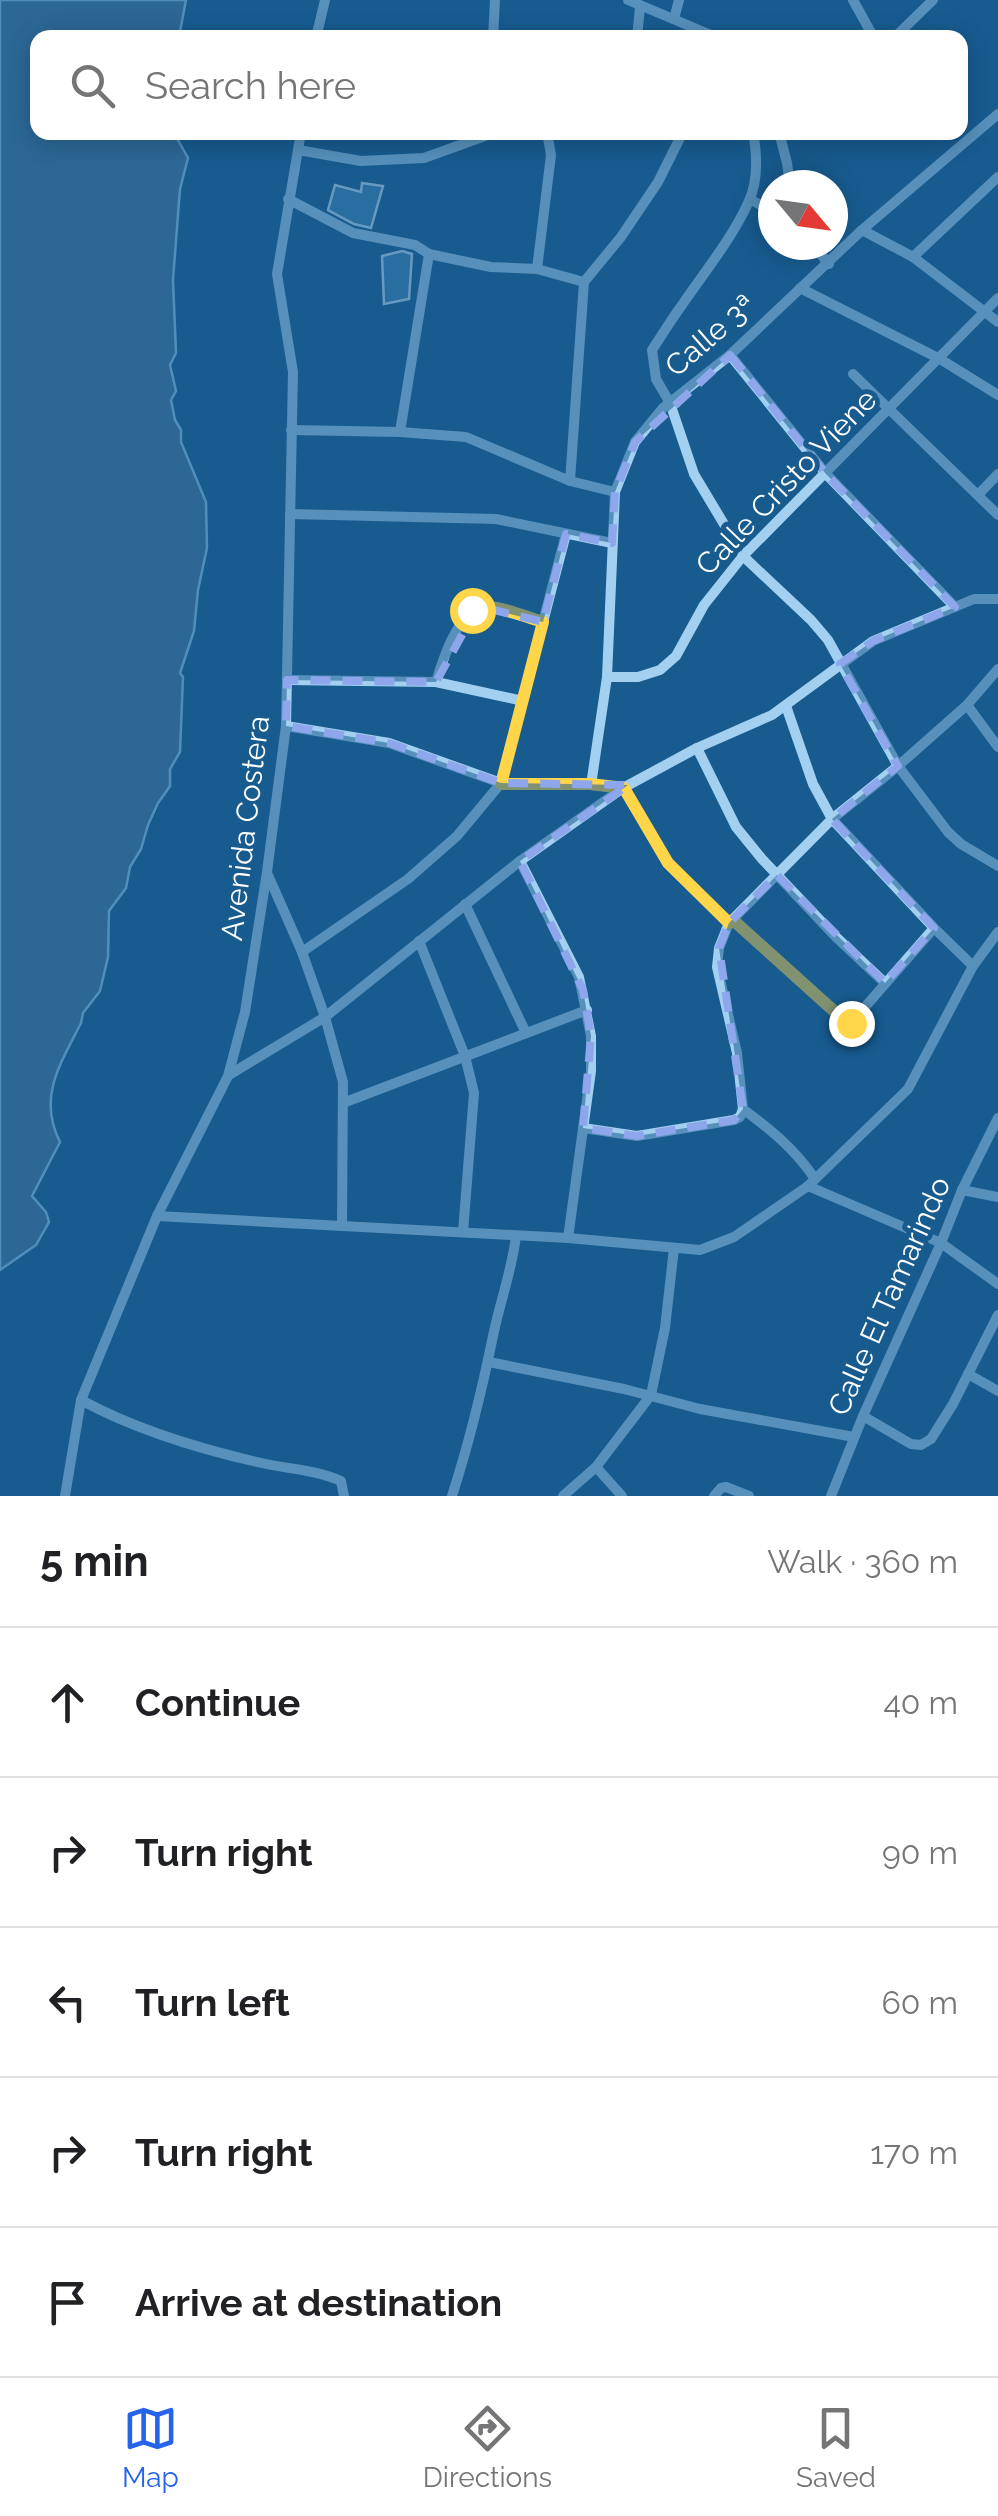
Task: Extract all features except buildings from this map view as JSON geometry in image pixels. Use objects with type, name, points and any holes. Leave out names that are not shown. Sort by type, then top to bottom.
[{"type":"street","points":[[318,30],[325,0]]},
{"type":"street","points":[[494,30],[496,0]]},
{"type":"street","points":[[628,0],[699,30]]},
{"type":"street","points":[[674,19],[679,0]]},
{"type":"street","points":[[853,0],[870,30]]},
{"type":"street","points":[[902,30],[933,0]]},
{"type":"street","points":[[637,30],[640,7]]},
{"type":"street","name":"Calle 3ª","points":[[968,140],[998,114]]},
{"type":"street","name":"Avenida Costera","points":[[65,1496],[81,1400],[157,1216],[228,1076],[245,1012],[286,726],[293,372],[277,274],[300,140]]},
{"type":"street","points":[[298,150],[361,161],[424,158],[474,140]]},
{"type":"street","points":[[537,269],[551,154],[548,140]]},
{"type":"street","points":[[570,481],[584,282],[621,238],[658,182],[679,140]]},
{"type":"street","points":[[755,140],[750,199],[713,264],[652,350],[656,379],[670,402],[694,474],[744,556],[828,640],[898,766],[948,832],[998,866]]},
{"type":"street","points":[[781,140],[788,170]]},
{"type":"street","name":"Calle 3ª","points":[[590,784],[607,677],[615,492],[635,442],[670,402],[730,355],[862,230],[968,140]]},
{"type":"street","points":[[913,257],[998,176]]},
{"type":"street","points":[[288,198],[353,233],[415,245],[429,254],[491,267],[537,269],[584,282]]},
{"type":"street","points":[[750,199],[758,204]]},
{"type":"street","points":[[862,230],[913,257],[998,322]]},
{"type":"street","points":[[400,432],[429,254]]},
{"type":"street","points":[[825,260],[828,264]]},
{"type":"street","points":[[800,288],[940,359],[998,395]]},
{"type":"street","name":"Calle Cristo Viene","points":[[607,677],[638,677],[660,670],[676,656],[704,604],[744,556],[998,298]]},
{"type":"street","points":[[730,355],[826,474],[955,607]]},
{"type":"street","points":[[853,374],[998,515]]},
{"type":"street","points":[[291,430],[466,438],[570,481],[615,492]]},
{"type":"street","points":[[978,495],[998,474]]},
{"type":"street","points":[[290,514],[496,519],[612,543]]},
{"type":"street","points":[[302,952],[408,880],[456,836],[501,784],[566,534]]},
{"type":"street","points":[[228,1076],[325,1017],[465,904],[624,788],[786,706],[872,641],[974,599],[998,599]]},
{"type":"street","points":[[436,682],[443,659],[465,618],[478,606],[543,622]]},
{"type":"street","points":[[583,1128],[638,1136],[740,1117],[743,1109],[737,1053],[717,968],[719,948],[731,921],[832,819],[966,705],[998,669]]},
{"type":"street","points":[[287,680],[436,682],[522,701]]},
{"type":"street","points":[[966,705],[998,747]]},
{"type":"street","points":[[786,706],[813,784],[832,819],[973,966]]},
{"type":"street","points":[[286,726],[389,743],[501,784],[624,788]]},
{"type":"street","points":[[697,748],[736,827],[776,875],[886,983]]},
{"type":"street","points":[[624,788],[668,863],[845,1021],[856,1020],[934,928]]},
{"type":"street","points":[[520,862],[580,977],[591,1036],[591,1072],[568,1238]]},
{"type":"street","points":[[267,872],[302,952],[343,1082],[342,1225]]},
{"type":"street","points":[[465,904],[526,1033]]},
{"type":"street","points":[[157,1216],[568,1238],[700,1250],[734,1237],[811,1182],[908,1089],[973,966],[998,932]]},
{"type":"street","points":[[419,941],[465,1056],[474,1093],[463,1232]]},
{"type":"street","points":[[343,1103],[587,1010]]},
{"type":"street","points":[[743,1109],[777,1134],[802,1160],[811,1182],[941,1244],[998,1284]]},
{"type":"street","name":"Calle El Tamarindo","points":[[831,1496],[862,1416],[998,1118]]},
{"type":"street","points":[[962,1190],[998,1198]]},
{"type":"street","points":[[452,1496],[512,1270],[516,1236]]},
{"type":"street","points":[[563,1496],[596,1467],[651,1395],[665,1328],[674,1248]]},
{"type":"street","points":[[862,1416],[911,1444],[921,1446],[931,1439],[998,1316]]},
{"type":"street","points":[[489,1362],[854,1437]]},
{"type":"street","points":[[968,1374],[998,1391]]},
{"type":"street","points":[[81,1400],[118,1420],[193,1446],[324,1474],[340,1481],[344,1496]]},
{"type":"street","points":[[596,1467],[622,1496]]},
{"type":"street","points":[[714,1496],[720,1488],[750,1496]]},
{"type":"highlighted area","points":[[730,355],[826,474],[955,607],[873,641],[840,664],[898,766],[832,819],[934,928],[885,983],[777,875],[729,923],[719,948],[743,1109],[734,1120],[637,1136],[583,1128],[591,1036],[583,990],[520,861],[628,785],[501,783],[389,743],[286,726],[287,680],[436,682],[478,606],[543,622],[566,534],[612,543],[615,492],[635,442]]},
{"type":"water","points":[[0,0],[186,0],[180,30],[30,30],[30,140],[178,140],[188,158],[180,189],[173,280],[176,353],[170,365],[176,391],[171,400],[181,442],[206,502],[207,548],[194,631],[180,673],[180,752],[170,769],[170,786],[158,803],[130,867],[126,888],[109,911],[108,957],[100,991],[83,1013],[54,1081],[51,1110],[60,1142],[32,1196],[49,1222],[36,1245],[0,1270]]},
{"type":"route","points":[[472,610],[478,606],[493,608],[543,622],[501,784],[624,788],[668,863],[729,923],[733,920],[851,1023]]}]
